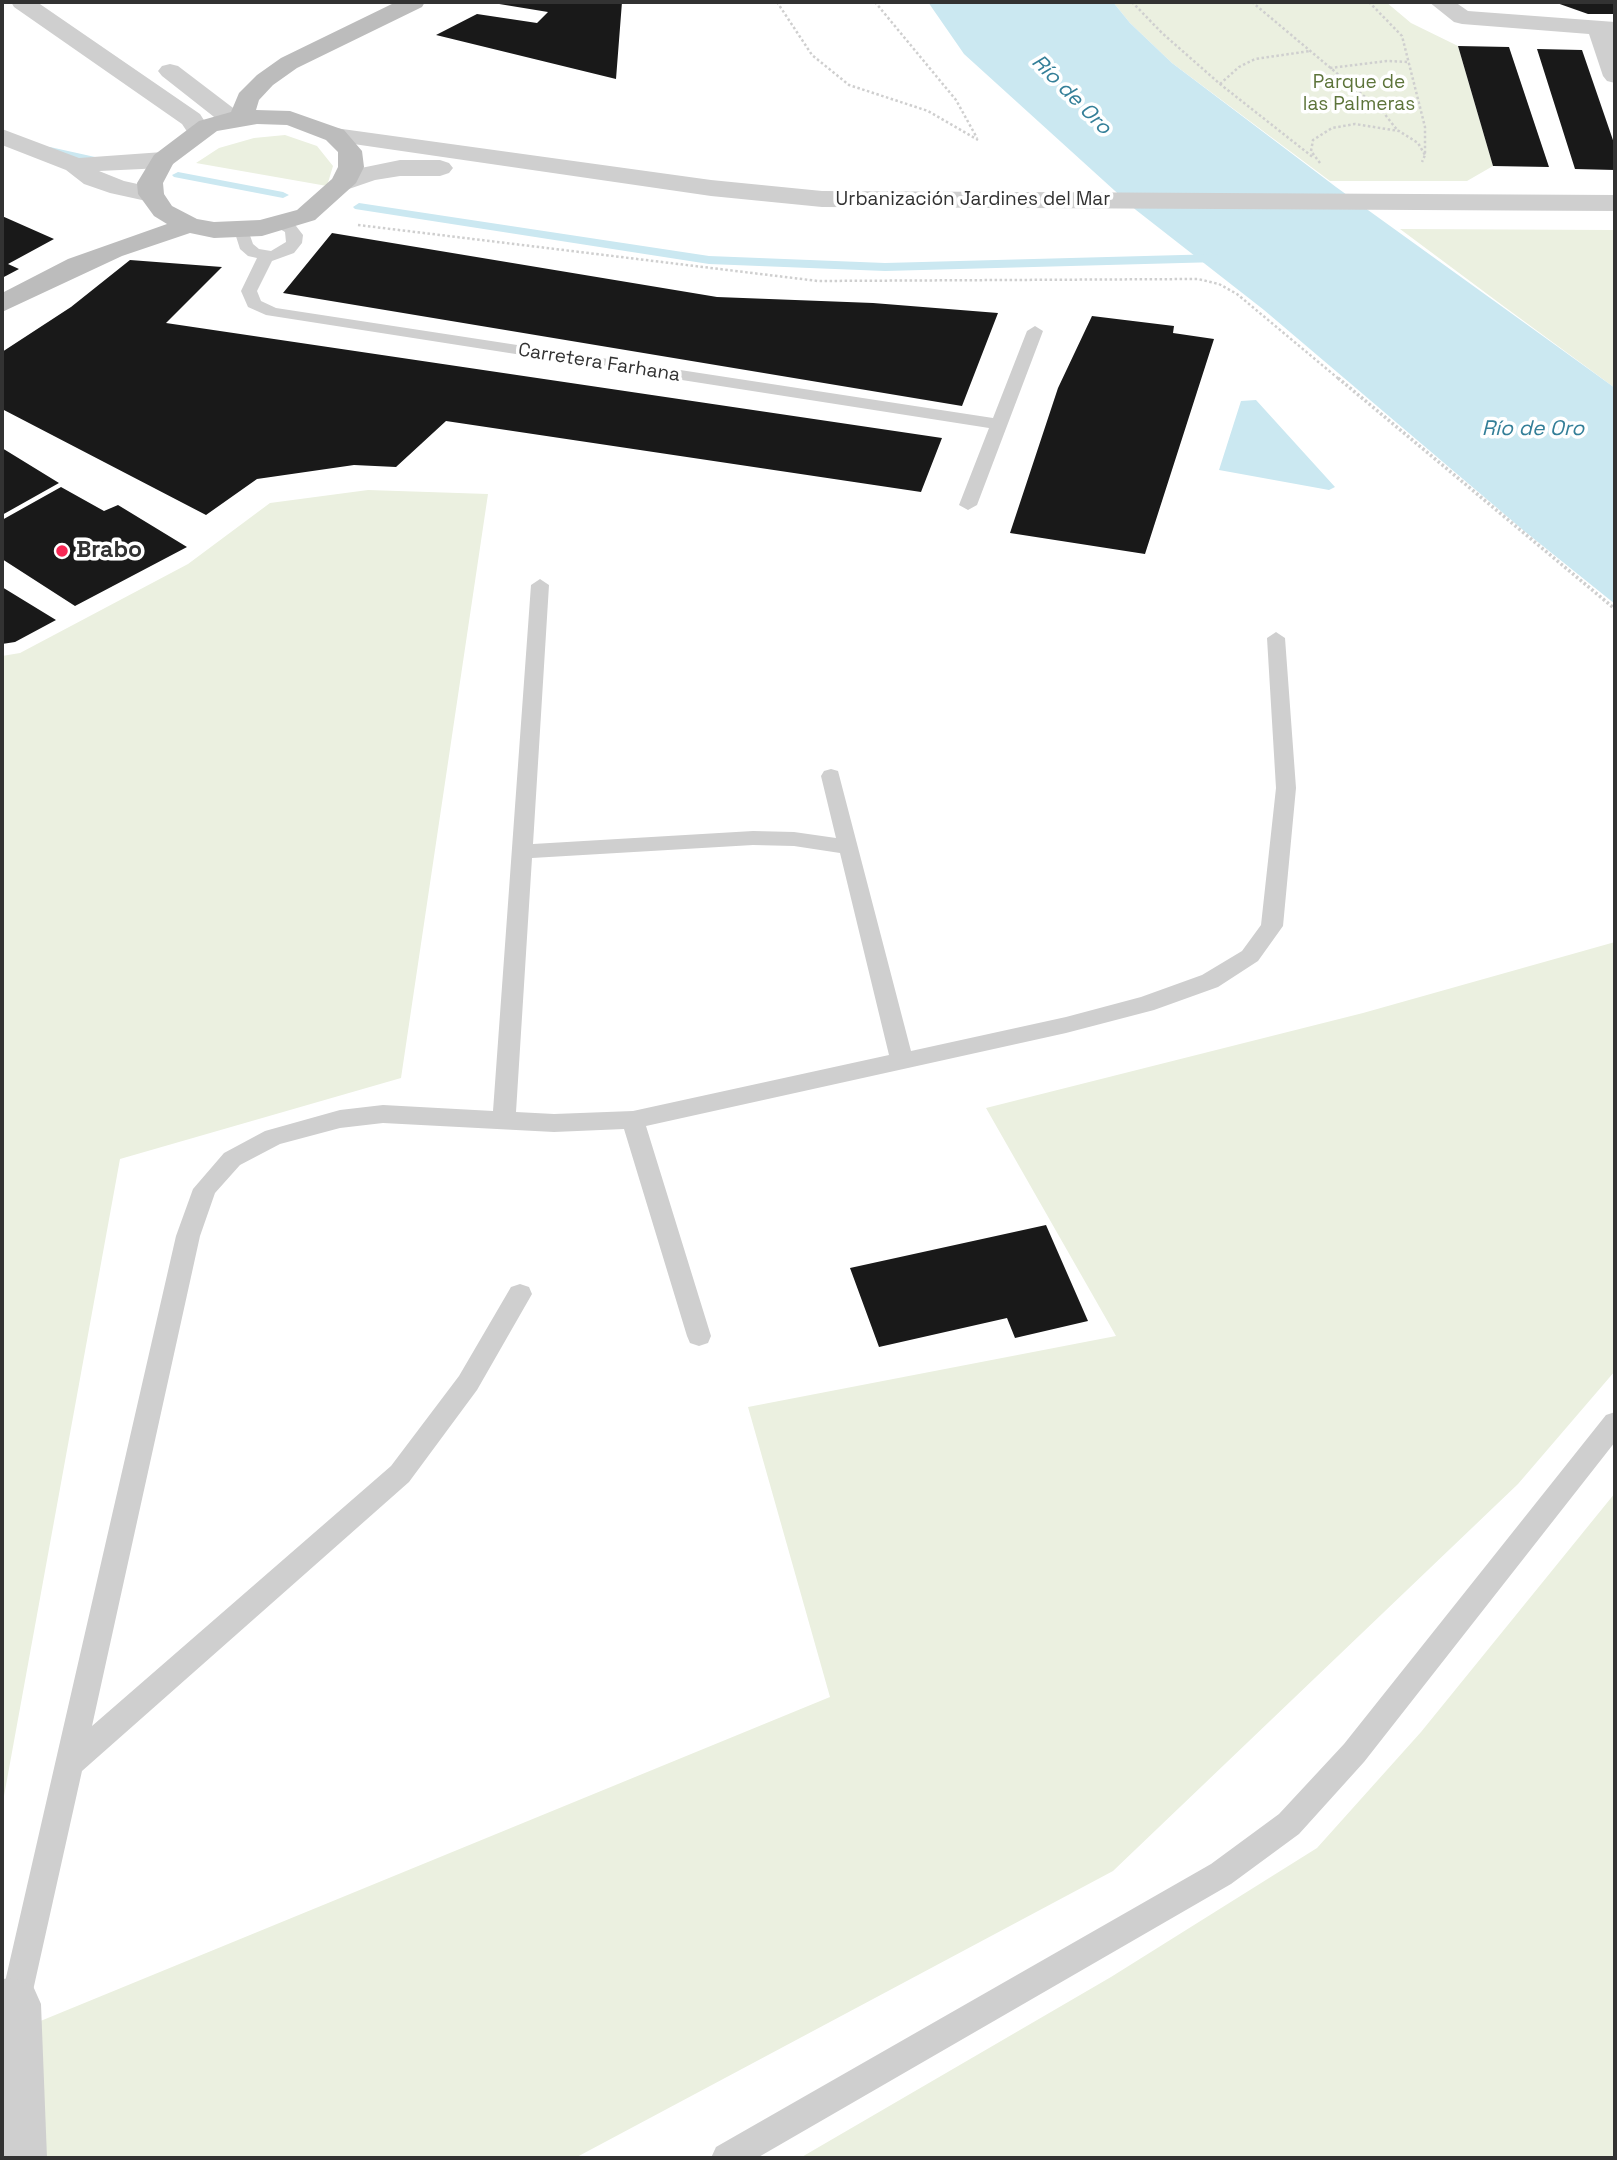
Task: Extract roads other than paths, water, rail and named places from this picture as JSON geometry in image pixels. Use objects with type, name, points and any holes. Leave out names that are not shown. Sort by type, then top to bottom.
[{"type":"main road","points":[[237,118],[248,98],[265,80],[289,63],[414,2]]},
{"type":"main road","points":[[290,118],[289,100],[293,83],[304,65],[320,50]]},
{"type":"main road","points":[[44,282],[67,260],[141,208],[150,183],[163,160],[198,131],[237,118],[290,118],[335,135],[350,151],[351,167],[343,183],[306,215],[281,225],[214,230],[189,225],[163,211],[141,208]]},
{"type":"main road","points":[[2,304],[113,250],[189,225]]},
{"type":"street","points":[[22,2],[167,101],[191,119],[198,131]]},
{"type":"street","points":[[1440,2],[1462,17],[1607,28]]},
{"type":"street","points":[[1533,2],[1549,10],[1607,28]]},
{"type":"street","points":[[1607,28],[1615,76]]},
{"type":"street","points":[[153,61],[237,118]]},
{"type":"street","name":"Urbanización Jardines del Mar","points":[[335,135],[671,182],[822,199],[1615,203]]},
{"type":"street","points":[[2,136],[75,165],[93,178],[119,188],[141,208]]},
{"type":"street","points":[[75,165],[163,160]]},
{"type":"street","name":"Urbanización Jardines del Mar","points":[[343,183],[370,173],[400,168],[438,168],[688,202],[822,216],[938,221],[1615,220]]},
{"type":"street","points":[[8,2004],[20,2158]]},
{"type":"lane","points":[[242,230],[246,246],[254,253],[266,256],[279,254],[294,243],[295,236],[290,229],[281,225]]},
{"type":"lane","name":"Carretera Farhana","points":[[266,256],[249,291],[254,304],[272,312],[999,424]]},
{"type":"lane","points":[[968,505],[1035,331]]},
{"type":"lane","points":[[504,1120],[540,585]]},
{"type":"lane","points":[[8,2004],[68,1766],[188,1236],[205,1189],[232,1159],[273,1137],[340,1119],[383,1114],[595,1124],[633,1120],[1146,1004],[1210,981],[1250,957],[1272,926],[1286,788],[1276,638]]},
{"type":"lane","points":[[831,776],[902,1061]]},
{"type":"lane","points":[[522,852],[753,838],[794,839],[849,846]]},
{"type":"lane","points":[[633,1120],[699,1336]]},
{"type":"lane","points":[[68,1766],[400,1474],[468,1383],[520,1294]]},
{"type":"lane","points":[[727,2158],[1222,1874],[1289,1824],[1354,1753],[1615,1423]]},
{"type":"water","name":"Río de Oro","points":[[928,2],[1113,2],[1130,23],[1172,63],[1336,187],[1615,388],[1615,604],[1523,530],[1264,310],[1136,210],[964,54]]},
{"type":"water","points":[[1256,400],[1335,487],[1329,490],[1219,470],[1241,401]]},
{"type":"waterway","points":[[50,150],[100,161]]},
{"type":"waterway","points":[[178,175],[283,195]]},
{"type":"waterway","points":[[359,207],[709,260],[885,267],[1219,258]]},
{"type":"place","name":"Brabo","points":[[62,551]]},
{"type":"park label","name":"Parque de las Palmeras","points":[[1359,94]]}]
